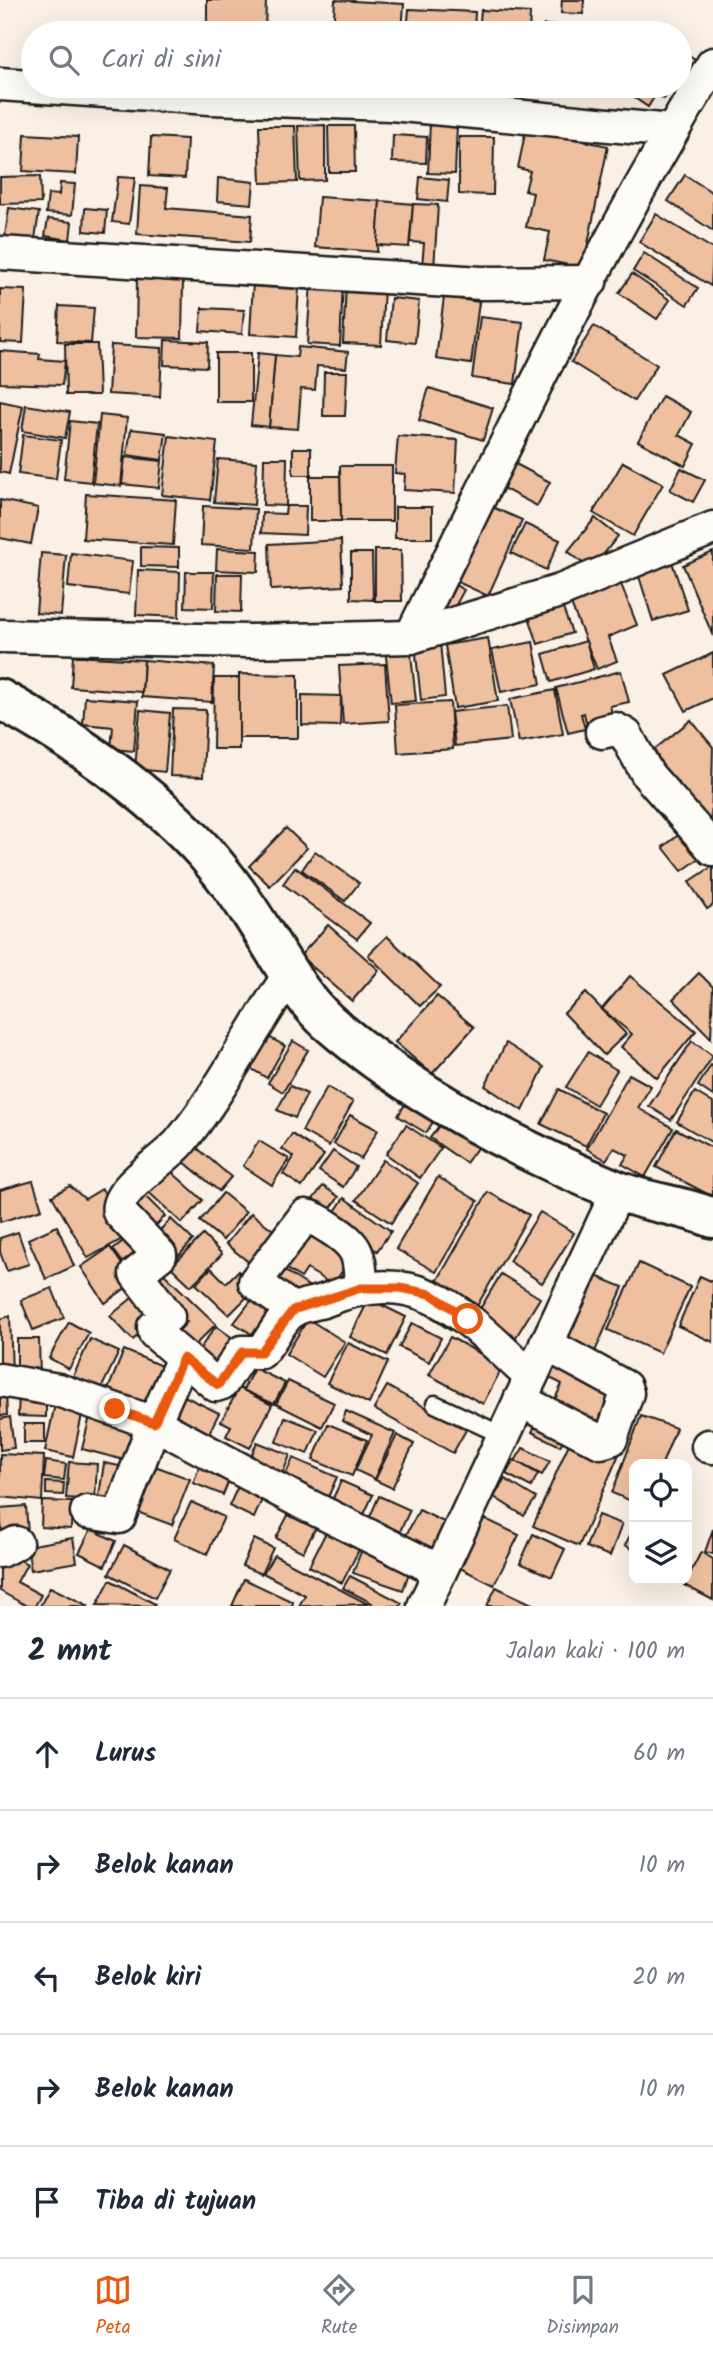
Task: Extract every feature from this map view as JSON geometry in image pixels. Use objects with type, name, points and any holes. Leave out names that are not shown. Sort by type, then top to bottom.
[{"type":"main road","points":[[0,699],[60,733],[125,779],[206,855],[266,936],[288,977],[327,1020],[406,1080],[501,1135],[618,1191],[712,1215]]},
{"type":"street","points":[[692,98],[713,64]]},
{"type":"street","points":[[0,84],[21,85]]},
{"type":"street","points":[[210,98],[391,104],[671,131]]},
{"type":"street","points":[[411,637],[525,405],[671,131],[692,98]]},
{"type":"street","points":[[0,253],[481,283],[590,282]]},
{"type":"street","points":[[0,636],[250,641],[411,637],[560,591],[704,532],[713,509]]},
{"type":"street","points":[[602,732],[615,729],[626,735],[648,775],[712,847]]},
{"type":"street","points":[[288,977],[256,1024],[203,1115],[176,1147],[127,1190],[118,1202],[119,1212],[160,1255],[137,1272],[136,1278],[168,1316],[154,1327],[154,1331],[218,1385],[242,1352],[261,1352],[293,1310],[361,1288],[400,1288],[431,1294],[468,1319],[526,1388],[601,1442],[611,1439],[627,1393],[625,1387],[546,1344]]},
{"type":"street","points":[[424,1606],[618,1191]]},
{"type":"street","points":[[293,1310],[255,1282],[305,1216],[332,1230],[355,1247],[359,1257],[361,1288]]},
{"type":"street","points":[[87,1512],[120,1529],[154,1423],[183,1358]]},
{"type":"street","points":[[0,1380],[58,1390],[154,1423],[301,1502],[440,1571]]},
{"type":"lane","points":[[435,1404],[503,1436]]},
{"type":"building","points":[[207,0],[266,0],[265,21],[207,21]]},
{"type":"building","points":[[335,0],[404,4],[403,21],[334,21]]},
{"type":"building","points":[[562,0],[584,0],[583,14],[561,13]]},
{"type":"building","points":[[409,9],[475,12],[475,21],[408,21]]},
{"type":"building","points":[[481,10],[530,13],[530,21],[480,21]]},
{"type":"building","points":[[692,58],[701,64],[692,78]]},
{"type":"building","points":[[635,98],[654,98],[648,107]]},
{"type":"building","points":[[430,122],[457,123],[455,174],[428,173]]},
{"type":"building","points":[[325,125],[325,180],[300,181],[298,126]]},
{"type":"building","points":[[259,126],[295,126],[297,182],[261,183]]},
{"type":"building","points":[[328,126],[354,126],[355,172],[329,172]]},
{"type":"building","points":[[526,129],[608,146],[583,268],[544,260],[550,232],[526,227],[533,193],[525,191],[530,171],[518,168]]},
{"type":"building","points":[[25,134],[78,137],[76,174],[23,171]]},
{"type":"building","points":[[393,135],[427,137],[426,163],[392,162]]},
{"type":"building","points":[[151,137],[187,139],[185,178],[149,176]]},
{"type":"building","points":[[459,137],[494,137],[493,195],[459,194]]},
{"type":"building","points":[[685,175],[713,193],[713,231],[668,201]]},
{"type":"building","points":[[40,176],[41,203],[0,204],[0,177]]},
{"type":"building","points":[[118,177],[135,178],[129,224],[112,222]]},
{"type":"building","points":[[420,177],[449,180],[447,202],[418,199]]},
{"type":"building","points":[[218,178],[254,182],[252,204],[217,201]]},
{"type":"building","points":[[60,183],[75,184],[72,215],[46,213],[48,194],[59,195]]},
{"type":"building","points":[[140,186],[168,188],[166,208],[252,215],[250,242],[137,234]]},
{"type":"building","points":[[319,197],[380,201],[377,252],[315,247]]},
{"type":"building","points":[[380,201],[413,204],[409,247],[377,245]]},
{"type":"building","points":[[413,204],[438,205],[434,269],[422,267],[424,243],[410,242]]},
{"type":"building","points":[[9,208],[39,212],[35,239],[5,236]]},
{"type":"building","points":[[85,208],[107,210],[105,233],[84,231]]},
{"type":"building","points":[[656,214],[713,249],[711,286],[639,242]]},
{"type":"building","points":[[48,219],[72,222],[70,240],[45,236]]},
{"type":"building","points":[[644,253],[698,288],[687,305],[633,271]]},
{"type":"building","points":[[632,274],[670,300],[657,319],[619,293]]},
{"type":"building","points":[[137,278],[183,279],[182,338],[136,337]]},
{"type":"building","points":[[311,281],[343,283],[340,346],[307,344]]},
{"type":"building","points":[[253,282],[299,285],[296,337],[250,334]]},
{"type":"building","points":[[346,285],[384,287],[381,345],[343,343]]},
{"type":"building","points":[[0,289],[26,290],[23,343],[0,342]]},
{"type":"building","points":[[444,297],[479,302],[471,364],[436,359]]},
{"type":"building","points":[[391,298],[419,301],[415,343],[387,340]]},
{"type":"building","points":[[59,306],[94,308],[91,343],[57,341]]},
{"type":"building","points":[[202,308],[244,310],[242,334],[200,331]]},
{"type":"building","points":[[480,317],[523,322],[515,384],[472,378]]},
{"type":"building","points":[[594,326],[657,365],[634,401],[571,362]]},
{"type":"building","points":[[165,340],[208,342],[207,367],[164,365]]},
{"type":"building","points":[[65,344],[97,344],[99,395],[66,395]]},
{"type":"building","points":[[111,345],[162,348],[160,397],[108,394]]},
{"type":"building","points":[[298,347],[348,352],[346,368],[317,366],[315,390],[301,389],[298,429],[269,427],[275,355],[297,357]]},
{"type":"building","points":[[0,351],[40,354],[39,359],[65,361],[62,385],[0,383]]},
{"type":"building","points":[[216,353],[251,353],[251,402],[216,402]]},
{"type":"building","points":[[258,353],[275,355],[269,427],[251,425]]},
{"type":"building","points":[[324,372],[347,372],[345,416],[323,416]]},
{"type":"building","points":[[429,388],[493,408],[483,440],[419,420]]},
{"type":"building","points":[[662,396],[691,412],[679,435],[696,444],[685,466],[638,441]]},
{"type":"building","points":[[0,401],[23,406],[9,474],[0,472]]},
{"type":"building","points":[[26,405],[70,412],[65,438],[22,431]]},
{"type":"building","points":[[100,415],[127,418],[121,486],[93,483]]},
{"type":"building","points":[[70,421],[97,424],[91,482],[64,479]]},
{"type":"building","points":[[131,429],[166,433],[162,460],[127,455]]},
{"type":"building","points":[[23,435],[61,440],[56,479],[18,474]]},
{"type":"building","points":[[169,436],[217,442],[210,500],[162,495]]},
{"type":"building","points":[[398,436],[458,440],[455,493],[404,490],[405,474],[395,473]]},
{"type":"building","points":[[293,448],[311,448],[311,475],[293,475]]},
{"type":"building","points":[[125,457],[162,461],[159,488],[122,484]]},
{"type":"building","points":[[264,458],[287,458],[286,506],[263,505]]},
{"type":"building","points":[[218,459],[257,462],[254,505],[214,502]]},
{"type":"building","points":[[510,461],[550,482],[537,506],[497,485]]},
{"type":"building","points":[[623,462],[663,484],[633,536],[593,513]]},
{"type":"building","points":[[340,466],[392,466],[392,521],[341,521]]},
{"type":"building","points":[[681,468],[705,480],[693,502],[670,490]]},
{"type":"building","points":[[310,476],[340,476],[341,521],[310,521]]},
{"type":"building","points":[[86,494],[176,500],[173,545],[83,539]]},
{"type":"building","points":[[0,500],[38,508],[31,544],[0,538]]},
{"type":"building","points":[[483,503],[522,520],[488,596],[449,578]]},
{"type":"building","points":[[203,506],[256,509],[254,548],[201,545]]},
{"type":"building","points":[[286,506],[306,506],[305,535],[261,533],[262,513],[285,514]]},
{"type":"building","points":[[395,507],[432,507],[432,538],[395,538]]},
{"type":"building","points":[[595,518],[618,536],[591,570],[568,551]]},
{"type":"building","points":[[525,524],[560,540],[546,570],[511,553]]},
{"type":"building","points":[[341,540],[343,586],[271,590],[269,544]]},
{"type":"building","points":[[141,547],[179,548],[179,567],[141,566]]},
{"type":"building","points":[[217,549],[259,551],[258,572],[216,570]]},
{"type":"building","points":[[375,550],[401,550],[402,601],[375,601]]},
{"type":"building","points":[[713,552],[713,636],[683,565]]},
{"type":"building","points":[[41,553],[66,555],[61,615],[36,613]]},
{"type":"building","points":[[71,553],[133,561],[129,594],[68,587]]},
{"type":"building","points":[[351,553],[372,553],[373,600],[351,599]]},
{"type":"building","points":[[671,559],[688,610],[653,621],[637,570]]},
{"type":"building","points":[[138,570],[180,572],[179,617],[136,615]]},
{"type":"building","points":[[186,572],[214,572],[213,608],[185,607]]},
{"type":"building","points":[[217,574],[242,574],[241,612],[216,611]]},
{"type":"building","points":[[446,580],[464,590],[451,614],[433,604]]},
{"type":"building","points":[[621,584],[637,625],[608,637],[617,661],[597,669],[571,604]]},
{"type":"building","points":[[561,603],[572,633],[538,644],[528,614]]},
{"type":"building","points":[[488,638],[498,701],[455,708],[445,645]]},
{"type":"building","points":[[586,641],[594,669],[551,682],[543,654]]},
{"type":"building","points":[[440,642],[445,697],[421,700],[415,645]]},
{"type":"building","points":[[533,642],[541,684],[501,692],[492,650]]},
{"type":"building","points":[[410,645],[416,701],[391,703],[385,647]]},
{"type":"building","points":[[713,653],[713,698],[686,711],[667,675]]},
{"type":"building","points":[[73,656],[144,660],[142,692],[71,687]]},
{"type":"building","points":[[144,660],[214,666],[212,702],[142,697]]},
{"type":"building","points":[[385,664],[389,721],[343,724],[339,666]]},
{"type":"building","points":[[621,671],[629,702],[610,706],[615,723],[588,730],[584,713],[581,714],[585,729],[568,733],[556,688]]},
{"type":"building","points":[[239,674],[298,675],[298,738],[239,738]]},
{"type":"building","points":[[214,678],[239,678],[239,749],[213,749]]},
{"type":"building","points":[[555,690],[563,734],[519,742],[510,699]]},
{"type":"building","points":[[302,695],[341,696],[340,726],[302,725]]},
{"type":"building","points":[[85,697],[138,701],[134,751],[111,749],[113,727],[83,724]]},
{"type":"building","points":[[450,702],[453,749],[398,753],[395,705]]},
{"type":"building","points":[[507,706],[511,740],[455,746],[451,712]]},
{"type":"building","points":[[173,709],[206,710],[203,777],[170,776]]},
{"type":"building","points":[[140,710],[170,713],[165,772],[135,769]]},
{"type":"building","points":[[691,720],[713,747],[711,826],[650,753]]},
{"type":"building","points":[[286,828],[307,848],[270,886],[249,866]]},
{"type":"building","points":[[684,831],[704,855],[682,871],[663,847]]},
{"type":"building","points":[[315,851],[359,883],[345,901],[302,870]]},
{"type":"building","points":[[713,866],[713,905],[707,909],[689,882]]},
{"type":"building","points":[[295,867],[370,923],[357,939],[283,884]]},
{"type":"building","points":[[328,925],[379,970],[352,1001],[300,956]]},
{"type":"building","points":[[387,936],[440,987],[420,1006],[368,955]]},
{"type":"building","points":[[699,973],[713,987],[711,1038],[673,999]]},
{"type":"building","points":[[630,976],[696,1031],[657,1078],[621,1047],[632,1034],[602,1009]]},
{"type":"building","points":[[586,993],[626,1034],[604,1055],[564,1013]]},
{"type":"building","points":[[437,996],[474,1027],[432,1074],[395,1042]]},
{"type":"building","points":[[258,1031],[285,1046],[267,1078],[240,1062]]},
{"type":"building","points":[[293,1041],[308,1050],[283,1092],[268,1083]]},
{"type":"building","points":[[692,1041],[713,1056],[671,1120],[649,1106]]},
{"type":"building","points":[[506,1043],[544,1067],[523,1111],[485,1086]]},
{"type":"building","points":[[588,1052],[617,1070],[596,1105],[566,1087]]},
{"type":"building","points":[[711,1065],[713,1067],[713,1096],[698,1086]]},
{"type":"building","points":[[629,1074],[651,1086],[638,1108],[673,1128],[645,1177],[622,1164],[628,1155],[614,1148],[606,1160],[587,1149]]},
{"type":"building","points":[[290,1086],[307,1094],[295,1118],[277,1110]]},
{"type":"building","points":[[327,1087],[353,1102],[329,1146],[302,1131]]},
{"type":"building","points":[[559,1089],[603,1113],[586,1146],[541,1124]]},
{"type":"building","points":[[412,1092],[441,1109],[426,1133],[398,1116]]},
{"type":"building","points":[[695,1092],[713,1103],[713,1143],[677,1122]]},
{"type":"building","points":[[450,1111],[485,1137],[466,1163],[430,1138]]},
{"type":"building","points":[[350,1115],[378,1130],[361,1159],[334,1144]]},
{"type":"building","points":[[406,1125],[441,1148],[420,1178],[386,1154]]},
{"type":"building","points":[[676,1129],[713,1148],[713,1197],[656,1167]]},
{"type":"building","points":[[292,1134],[324,1155],[302,1187],[283,1174],[294,1157],[282,1149]]},
{"type":"building","points":[[259,1141],[289,1159],[272,1185],[243,1166]]},
{"type":"building","points":[[195,1146],[231,1177],[219,1191],[183,1161]]},
{"type":"building","points":[[333,1151],[356,1167],[343,1187],[319,1171]]},
{"type":"building","points":[[383,1160],[418,1183],[391,1223],[356,1200]]},
{"type":"building","points":[[164,1165],[203,1200],[182,1223],[143,1187]]},
{"type":"building","points":[[438,1177],[478,1201],[436,1272],[396,1249]]},
{"type":"building","points":[[33,1181],[42,1209],[0,1222],[0,1190]]},
{"type":"building","points":[[70,1186],[85,1199],[102,1189],[117,1216],[111,1219],[122,1239],[88,1258],[52,1196]]},
{"type":"building","points":[[323,1186],[339,1197],[324,1217],[308,1206]]},
{"type":"building","points":[[139,1190],[165,1216],[151,1231],[124,1205]]},
{"type":"building","points":[[488,1192],[529,1215],[473,1313],[432,1290]]},
{"type":"building","points":[[223,1193],[246,1212],[223,1240],[200,1221]]},
{"type":"building","points":[[344,1198],[391,1231],[377,1251],[330,1219]]},
{"type":"building","points":[[540,1212],[574,1233],[542,1283],[509,1261]]},
{"type":"building","points":[[251,1213],[281,1236],[256,1268],[226,1244]]},
{"type":"building","points":[[171,1219],[193,1240],[174,1261],[151,1239]]},
{"type":"building","points":[[305,1222],[355,1252],[333,1285],[307,1269],[301,1278],[279,1264]]},
{"type":"building","points":[[57,1226],[74,1266],[46,1279],[28,1239]]},
{"type":"building","points":[[18,1232],[29,1264],[7,1271],[0,1252],[0,1238]]},
{"type":"building","points":[[203,1235],[222,1254],[191,1286],[171,1267]]},
{"type":"building","points":[[127,1238],[144,1262],[130,1273],[113,1249]]},
{"type":"building","points":[[110,1247],[134,1282],[105,1303],[81,1267]]},
{"type":"building","points":[[639,1263],[690,1287],[660,1353],[608,1330]]},
{"type":"building","points":[[277,1266],[310,1287],[298,1305],[265,1285]]},
{"type":"building","points":[[211,1268],[226,1283],[238,1271],[255,1289],[229,1315],[196,1284]]},
{"type":"building","points":[[160,1270],[216,1324],[190,1350],[175,1335],[187,1322],[148,1281]]},
{"type":"building","points":[[501,1274],[540,1298],[516,1337],[477,1314]]},
{"type":"building","points":[[591,1274],[623,1287],[594,1354],[561,1340]]},
{"type":"building","points":[[700,1276],[713,1282],[713,1342],[678,1326]]},
{"type":"building","points":[[52,1288],[64,1318],[33,1330],[21,1300]]},
{"type":"building","points":[[257,1293],[280,1312],[263,1341],[234,1323]]},
{"type":"building","points":[[137,1294],[156,1318],[133,1340],[110,1316]]},
{"type":"building","points":[[369,1299],[406,1317],[387,1355],[350,1337]]},
{"type":"building","points":[[431,1300],[458,1316],[450,1330],[424,1313]]},
{"type":"building","points":[[10,1316],[12,1373],[0,1373],[0,1319]]},
{"type":"building","points":[[308,1319],[345,1342],[323,1377],[286,1354]]},
{"type":"building","points":[[69,1322],[89,1333],[69,1369],[49,1358]]},
{"type":"building","points":[[412,1323],[441,1338],[429,1362],[399,1347]]},
{"type":"building","points":[[216,1326],[241,1344],[219,1374],[196,1354]]},
{"type":"building","points":[[450,1337],[503,1366],[483,1404],[429,1375]]},
{"type":"building","points":[[17,1339],[39,1339],[40,1380],[17,1380]]},
{"type":"building","points":[[90,1339],[119,1352],[100,1391],[72,1379]]},
{"type":"building","points":[[348,1343],[388,1362],[369,1404],[327,1383]]},
{"type":"building","points":[[124,1350],[164,1367],[147,1409],[107,1392]]},
{"type":"building","points":[[553,1357],[617,1387],[596,1432],[550,1410],[562,1384],[544,1375]]},
{"type":"building","points":[[254,1368],[285,1383],[274,1404],[243,1390]]},
{"type":"building","points":[[288,1381],[334,1403],[322,1427],[276,1404]]},
{"type":"building","points":[[387,1386],[466,1430],[453,1453],[374,1409]]},
{"type":"building","points":[[239,1388],[272,1405],[250,1448],[226,1436],[231,1426],[221,1421]]},
{"type":"building","points":[[0,1389],[6,1389],[7,1415],[0,1416]]},
{"type":"building","points":[[19,1392],[46,1393],[46,1417],[18,1416]]},
{"type":"building","points":[[176,1392],[219,1413],[205,1441],[162,1420]]},
{"type":"building","points":[[55,1404],[83,1410],[73,1457],[45,1451]]},
{"type":"building","points":[[346,1411],[395,1433],[374,1479],[355,1470],[372,1435],[342,1421]]},
{"type":"building","points":[[91,1412],[141,1426],[132,1462],[82,1449]]},
{"type":"building","points":[[541,1414],[569,1429],[560,1446],[532,1432]]},
{"type":"building","points":[[641,1416],[676,1428],[664,1459],[629,1459],[629,1500],[612,1493]]},
{"type":"building","points":[[10,1417],[14,1448],[0,1450],[0,1419]]},
{"type":"building","points":[[285,1417],[318,1430],[308,1454],[276,1442]]},
{"type":"building","points":[[24,1424],[45,1424],[45,1443],[24,1443]]},
{"type":"building","points":[[328,1424],[367,1440],[352,1476],[313,1460]]},
{"type":"building","points":[[574,1432],[620,1452],[579,1546],[533,1526]]},
{"type":"building","points":[[397,1435],[414,1444],[392,1488],[375,1480]]},
{"type":"building","points":[[257,1442],[290,1455],[280,1480],[247,1466]]},
{"type":"building","points":[[523,1448],[550,1461],[542,1475],[515,1461]]},
{"type":"building","points":[[0,1454],[44,1456],[42,1501],[0,1497]]},
{"type":"building","points":[[293,1458],[337,1477],[325,1504],[281,1485]]},
{"type":"building","points":[[514,1460],[538,1474],[531,1487],[506,1474]]},
{"type":"building","points":[[46,1461],[66,1464],[64,1480],[44,1478]]},
{"type":"building","points":[[69,1462],[97,1464],[95,1500],[66,1498]]},
{"type":"building","points":[[104,1463],[125,1467],[119,1502],[98,1503]]},
{"type":"building","points":[[201,1463],[231,1475],[223,1495],[193,1483]]},
{"type":"building","points":[[155,1466],[190,1479],[172,1525],[137,1512]]},
{"type":"building","points":[[505,1479],[536,1498],[524,1516],[494,1497]]},
{"type":"building","points":[[341,1481],[373,1495],[360,1523],[328,1509]]},
{"type":"building","points":[[46,1482],[64,1483],[63,1495],[46,1494]]},
{"type":"building","points":[[239,1484],[264,1495],[254,1518],[229,1506]]},
{"type":"building","points":[[379,1496],[410,1510],[395,1542],[365,1528]]},
{"type":"building","points":[[42,1501],[72,1502],[71,1529],[41,1527]]},
{"type":"building","points":[[191,1502],[224,1517],[207,1554],[174,1539]]},
{"type":"building","points":[[294,1504],[321,1518],[303,1552],[276,1538]]},
{"type":"building","points":[[26,1506],[28,1534],[2,1537],[0,1508]]},
{"type":"building","points":[[419,1510],[446,1523],[430,1554],[403,1541]]},
{"type":"building","points":[[598,1515],[622,1524],[610,1556],[586,1547]]},
{"type":"building","points":[[479,1516],[519,1535],[494,1585],[460,1568],[473,1541],[468,1539]]},
{"type":"building","points":[[330,1524],[364,1540],[342,1583],[309,1566]]},
{"type":"building","points":[[91,1529],[116,1541],[105,1566],[79,1553]]},
{"type":"building","points":[[713,1529],[713,1554],[705,1552]]},
{"type":"building","points":[[533,1534],[565,1549],[552,1577],[520,1563]]},
{"type":"building","points":[[73,1538],[77,1562],[31,1570],[27,1546]]},
{"type":"building","points":[[254,1539],[273,1548],[261,1574],[242,1566]]},
{"type":"building","points":[[124,1545],[170,1569],[155,1598],[109,1574]]},
{"type":"building","points":[[362,1549],[411,1567],[403,1590],[353,1573]]},
{"type":"building","points":[[701,1552],[713,1559],[713,1600],[684,1585],[692,1585],[692,1569]]},
{"type":"building","points":[[9,1554],[27,1564],[17,1582],[41,1595],[35,1606],[27,1606],[0,1591],[0,1570]]},
{"type":"building","points":[[274,1555],[368,1604],[299,1606],[305,1595],[263,1573]]},
{"type":"building","points":[[350,1576],[402,1603],[400,1606],[371,1606],[372,1603],[343,1588]]},
{"type":"building","points":[[244,1579],[293,1602],[292,1606],[232,1606]]},
{"type":"building","points":[[110,1580],[155,1604],[154,1606],[97,1605]]},
{"type":"building","points":[[50,1587],[89,1606],[40,1606]]},
{"type":"building","points":[[496,1587],[534,1605],[534,1606],[487,1606]]},
{"type":"route","points":[[115,1409],[154,1423],[183,1358],[214,1385],[218,1385],[242,1352],[261,1352],[293,1310],[361,1288],[400,1288],[431,1294],[468,1319]]}]
